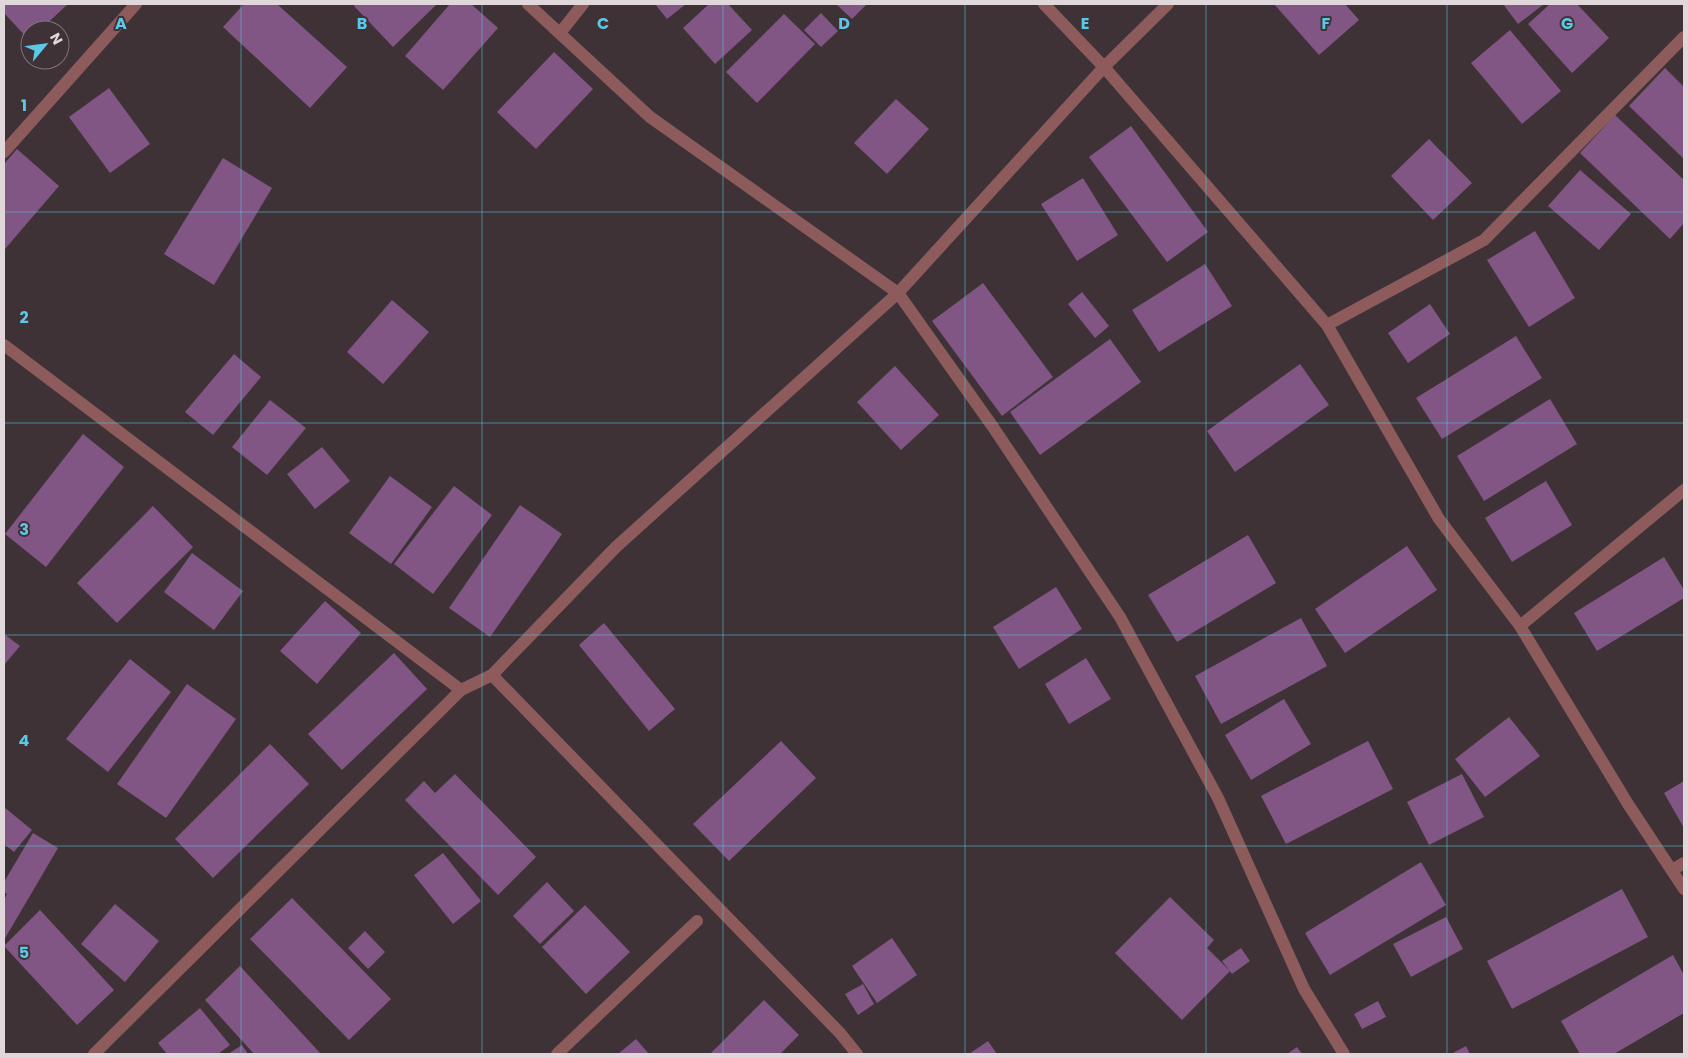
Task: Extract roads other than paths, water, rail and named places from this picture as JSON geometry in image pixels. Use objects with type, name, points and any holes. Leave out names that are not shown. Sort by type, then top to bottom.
[{"type":"street","points":[[4,152],[136,4]]},
{"type":"street","points":[[528,4],[650,117],[898,293],[993,427],[1120,618],[1218,798],[1304,989],[1344,1054]]},
{"type":"street","points":[[560,33],[583,4]]},
{"type":"street","points":[[1044,4],[1104,67],[1327,325],[1438,519],[1520,626],[1628,804],[1684,889]]},
{"type":"street","points":[[94,1054],[461,690],[492,675],[616,547],[898,293],[1104,67],[1168,4]]},
{"type":"street","points":[[1327,325],[1484,240],[1684,37]]},
{"type":"street","points":[[4,345],[461,690]]},
{"type":"street","points":[[1520,626],[1684,490]]},
{"type":"street","points":[[492,675],[840,1034],[857,1054]]},
{"type":"street","points":[[1672,870],[1684,862]]},
{"type":"street","points":[[557,1054],[697,922]]}]
